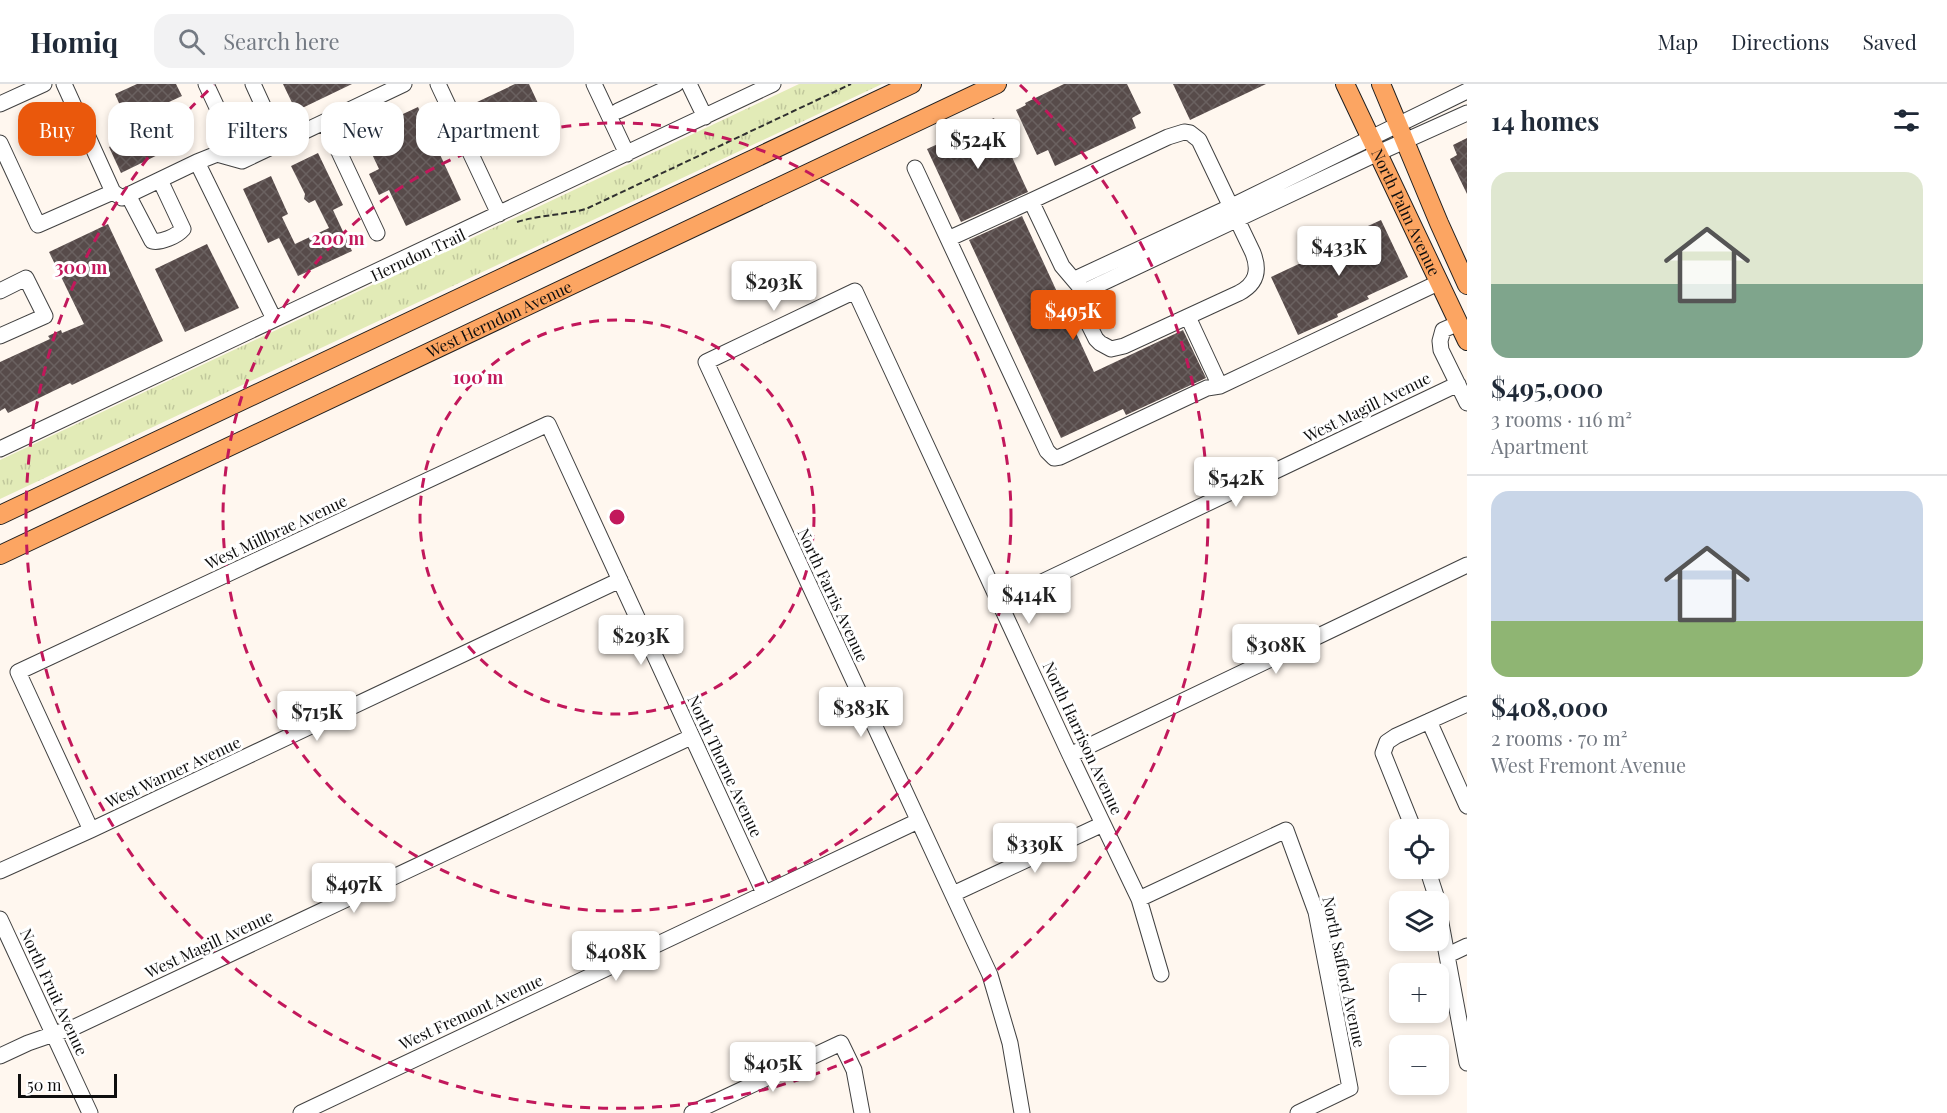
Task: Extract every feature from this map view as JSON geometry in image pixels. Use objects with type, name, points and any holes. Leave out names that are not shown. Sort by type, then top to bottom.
[{"type":"main road","points":[[0,515],[912,84]]},
{"type":"main road","name":"West Herndon Avenue","points":[[0,555],[998,84]]},
{"type":"main road","name":"North Palm Avenue","points":[[1345,84],[1440,282]]},
{"type":"main road","name":"North Palm Avenue","points":[[1382,84],[1467,285]]},
{"type":"main road","points":[[1440,282],[1457,292],[1467,341]]},
{"type":"street","points":[[0,105],[44,84]]},
{"type":"street","points":[[206,84],[242,161]]},
{"type":"street","points":[[253,84],[261,102]]},
{"type":"street","points":[[367,102],[404,84]]},
{"type":"street","points":[[438,84],[500,214]]},
{"type":"street","points":[[594,84],[627,154]]},
{"type":"street","points":[[618,111],[676,84]]},
{"type":"street","points":[[689,84],[705,117]]},
{"type":"street","points":[[0,449],[773,84]]},
{"type":"street","points":[[66,85],[121,194],[152,241],[158,243],[183,229],[160,180]]},
{"type":"street","points":[[1078,286],[1402,132],[1467,91]]},
{"type":"street","points":[[1402,132],[1467,113]]},
{"type":"street","points":[[948,239],[1168,137],[1184,132],[1190,133],[1199,140],[1257,263],[1257,274],[1245,289],[1124,346],[1111,349],[1100,344],[1096,339],[1084,315],[1078,286],[1062,266],[1031,201]]},
{"type":"street","points":[[0,143],[38,225],[160,180],[217,153],[242,161],[253,156]]},
{"type":"street","points":[[341,156],[377,233]]},
{"type":"street","points":[[197,162],[274,319]]},
{"type":"street","points":[[915,168],[1047,451],[1054,458],[1207,388],[1220,386],[1440,282]]},
{"type":"street","points":[[0,291],[26,278],[45,316],[0,336]]},
{"type":"street","name":"North Harrison Avenue","points":[[706,362],[855,291],[1139,899],[1161,974]]},
{"type":"street","points":[[1188,317],[1220,386]]},
{"type":"street","points":[[1463,318],[1443,330],[1440,341],[1441,350],[1467,403]]},
{"type":"street","name":"North Farris Avenue","points":[[706,362],[990,975],[1010,1043],[1022,1113]]},
{"type":"street","name":"West Magill Avenue","points":[[1000,603],[1458,384]]},
{"type":"street","name":"North Thorne Avenue","points":[[548,424],[764,893]]},
{"type":"street","name":"West Millbrae Avenue","points":[[92,830],[18,672],[548,424]]},
{"type":"street","points":[[1070,755],[1467,565]]},
{"type":"street","name":"West Warner Avenue","points":[[0,871],[92,830],[620,580]]},
{"type":"street","points":[[1410,819],[1383,753],[1387,742],[1467,704]]},
{"type":"street","points":[[1429,721],[1467,806]]},
{"type":"street","name":"West Magill Avenue","points":[[0,1056],[77,1026],[691,736]]},
{"type":"street","name":"West Fremont Avenue","points":[[301,1113],[918,821]]},
{"type":"street","points":[[953,894],[1103,824]]},
{"type":"street","name":"North Safford Avenue","points":[[1139,899],[1286,830],[1316,912],[1350,1088],[1298,1113]]},
{"type":"street","name":"North Fruit Avenue","points":[[0,919],[90,1113]]},
{"type":"street","points":[[1448,955],[1467,946]]},
{"type":"street","points":[[1447,951],[1462,1009],[1467,1063]]},
{"type":"street","points":[[692,1113],[841,1043],[854,1070],[862,1113]]},
{"type":"path","points":[[514,222],[536,216],[563,215],[586,209],[851,84]]},
{"type":"green space","points":[[799,84],[882,84],[0,499],[0,460]]},
{"type":"building","points":[[137,84],[176,84],[182,96],[169,102],[119,102],[115,94]]},
{"type":"building","points":[[283,84],[352,84],[309,105],[309,102],[292,102]]},
{"type":"building","points":[[515,84],[529,84],[537,102],[477,102]]},
{"type":"building","points":[[1064,84],[1127,84],[1141,113],[1132,118],[1136,128],[1055,166],[1048,150],[1037,155],[1016,110],[1026,105],[1025,103]]},
{"type":"building","points":[[1173,84],[1266,84],[1190,120]]},
{"type":"building","points":[[416,108],[416,156],[441,156],[461,200],[406,226],[389,190],[379,195],[369,174],[379,169],[373,156],[404,156],[404,114]]},
{"type":"building","points":[[994,118],[1028,192],[961,222],[927,149]]},
{"type":"building","points":[[1467,138],[1467,194],[1450,159],[1457,155],[1453,145]]},
{"type":"building","points":[[318,153],[343,205],[333,210],[352,251],[298,276],[279,238],[268,243],[243,189],[271,176],[288,214],[282,217],[295,244],[329,228],[315,200],[309,203],[304,199],[305,194],[291,166]]},
{"type":"building","points":[[113,156],[156,156],[121,173]]},
{"type":"building","points":[[1022,216],[1094,372],[1183,330],[1206,378],[1126,415],[1123,409],[1061,438],[969,240]]},
{"type":"building","points":[[1381,220],[1408,277],[1367,296],[1369,299],[1337,314],[1338,317],[1298,335],[1271,277],[1320,254],[1318,249]]},
{"type":"building","points":[[108,224],[163,341],[8,413],[5,408],[0,411],[0,362],[50,339],[48,336],[61,330],[62,333],[84,324],[49,252]]},
{"type":"building","points":[[207,244],[239,308],[185,332],[155,269]]}]
